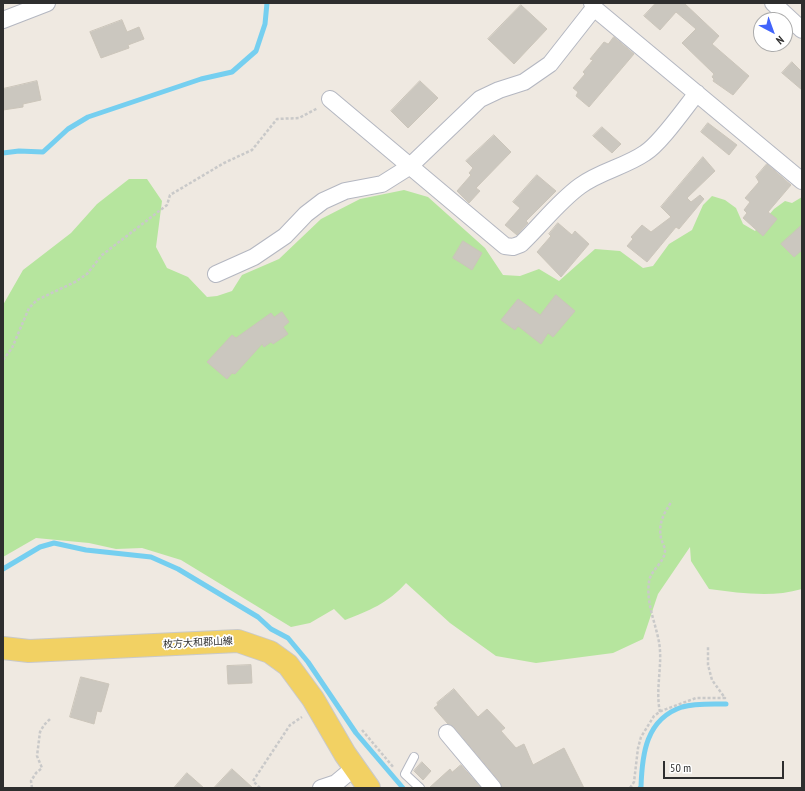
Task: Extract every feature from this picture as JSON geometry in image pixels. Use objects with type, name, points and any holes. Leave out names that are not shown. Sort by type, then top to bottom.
[{"type":"main road","name":"枚方大和郡山線","points":[[3,648],[29,651],[238,642],[270,652],[288,665],[319,709],[366,782]]},
{"type":"street","points":[[3,20],[47,3]]},
{"type":"street","points":[[773,3],[802,30]]},
{"type":"street","points":[[216,274],[254,258],[286,236],[306,214],[323,201],[345,191],[382,184],[409,167],[480,99],[499,90],[524,82],[550,64],[593,6],[802,181]]},
{"type":"street","points":[[330,99],[409,167],[505,246],[513,247],[521,244],[563,200],[579,186],[592,177],[631,162],[648,152],[697,93]]},
{"type":"street","points":[[447,733],[494,788]]},
{"type":"street","points":[[321,788],[336,783],[366,782]]},
{"type":"lane","points":[[414,757],[405,774],[420,788]]},
{"type":"path","points":[[3,360],[12,348],[29,308],[37,300],[75,282],[87,274],[102,255],[167,205],[170,195],[224,163],[252,150],[277,119],[299,118],[312,113],[330,99]]},
{"type":"path","points":[[660,712],[658,702],[660,676],[659,643],[648,595],[649,579],[652,571],[661,561],[665,550],[660,529],[662,517],[672,501]]},
{"type":"path","points":[[630,788],[634,782],[638,748],[641,737],[654,716],[660,712],[696,698],[725,698],[712,680],[708,665],[708,646]]},
{"type":"path","points":[[260,788],[253,781],[290,725],[294,721],[319,709]]},
{"type":"path","points":[[32,788],[31,781],[36,773],[42,768],[37,756],[40,732],[51,718]]},
{"type":"path","points":[[362,730],[394,768],[405,774]]},
{"type":"green space","points":[[129,179],[147,179],[162,201],[156,247],[167,268],[188,277],[207,297],[217,296],[232,291],[242,275],[279,259],[321,219],[360,199],[404,190],[428,197],[485,248],[503,275],[520,276],[539,269],[559,281],[595,249],[620,251],[643,268],[653,266],[669,244],[692,230],[703,205],[712,196],[725,200],[736,208],[743,224],[755,231],[774,209],[785,201],[792,203],[802,197],[802,589],[790,592],[756,594],[709,589],[691,561],[690,547],[658,594],[643,639],[613,653],[536,663],[496,656],[450,623],[406,583],[385,601],[345,620],[334,609],[310,623],[291,627],[181,560],[142,548],[116,549],[89,543],[36,538],[3,557],[3,305],[23,270],[71,233],[97,204]]},
{"type":"building","points":[[656,3],[684,3],[719,36],[712,44],[749,76],[733,95],[713,81],[714,79],[712,77],[714,74],[682,43],[696,29],[676,12],[660,30],[644,16]]},
{"type":"building","points":[[521,5],[547,29],[514,64],[488,39]]},
{"type":"building","points":[[122,20],[127,32],[139,27],[144,39],[128,45],[129,48],[101,58],[90,32]]},
{"type":"building","points":[[614,37],[634,54],[589,107],[576,96],[578,92],[573,88],[585,74],[583,72],[593,60],[590,59],[604,42],[608,44]]},
{"type":"building","points":[[792,62],[802,72],[802,90],[782,73]]},
{"type":"building","points":[[37,81],[41,100],[23,104],[23,107],[3,110],[3,89]]},
{"type":"building","points":[[420,81],[438,98],[408,128],[391,111]]},
{"type":"building","points":[[708,123],[737,145],[729,155],[701,132]]},
{"type":"building","points":[[602,127],[621,144],[612,153],[593,136]]},
{"type":"building","points":[[494,135],[511,152],[476,188],[480,191],[469,203],[457,191],[471,175],[469,173],[473,168],[466,161]]},
{"type":"building","points":[[703,157],[715,171],[687,198],[691,202],[700,195],[704,199],[679,229],[676,227],[647,262],[627,246],[633,239],[631,237],[642,225],[651,232],[671,217],[661,207]]},
{"type":"building","points":[[767,164],[791,185],[768,212],[777,219],[763,236],[743,218],[747,213],[744,210],[750,202],[745,198],[759,182],[756,177]]},
{"type":"building","points":[[537,175],[556,191],[526,221],[528,223],[517,235],[505,225],[520,208],[513,202]]},
{"type":"building","points":[[558,223],[572,235],[575,231],[589,244],[561,277],[537,252],[551,236],[549,234]]},
{"type":"building","points":[[802,225],[802,250],[794,257],[781,244]]},
{"type":"building","points":[[463,241],[482,253],[472,270],[453,258]]},
{"type":"building","points":[[556,295],[575,311],[553,337],[548,333],[541,344],[518,326],[515,330],[501,320],[518,299],[540,315]]},
{"type":"building","points":[[282,312],[289,322],[283,327],[288,334],[273,344],[271,342],[264,347],[262,344],[235,374],[232,373],[227,379],[207,362],[232,335],[236,338],[271,313],[274,317]]},
{"type":"building","points":[[251,665],[252,683],[228,684],[227,666]]},
{"type":"building","points":[[81,677],[109,684],[101,712],[97,711],[94,724],[70,717]]},
{"type":"building","points":[[454,689],[478,717],[487,709],[505,728],[501,731],[516,748],[524,744],[533,765],[564,748],[584,788],[502,788],[500,782],[454,727],[448,724],[434,708],[438,705],[437,703]]},
{"type":"building","points":[[422,762],[431,771],[423,780],[414,771]]},
{"type":"building","points":[[461,765],[481,788],[429,788],[450,769],[452,772]]},
{"type":"building","points":[[232,769],[253,788],[214,788]]},
{"type":"building","points":[[187,773],[204,788],[174,788]]},
{"type":"waterway","points":[[3,153],[19,151],[43,152],[68,129],[88,117],[201,79],[232,72],[256,51],[265,24],[267,3]]},
{"type":"waterway","points":[[3,569],[40,547],[54,543],[86,550],[151,557],[178,569],[258,617],[271,629],[288,638],[308,662],[356,733],[403,788]]},
{"type":"waterway","points":[[640,788],[643,762],[648,739],[653,729],[661,720],[670,713],[682,707],[704,704],[726,704]]}]
